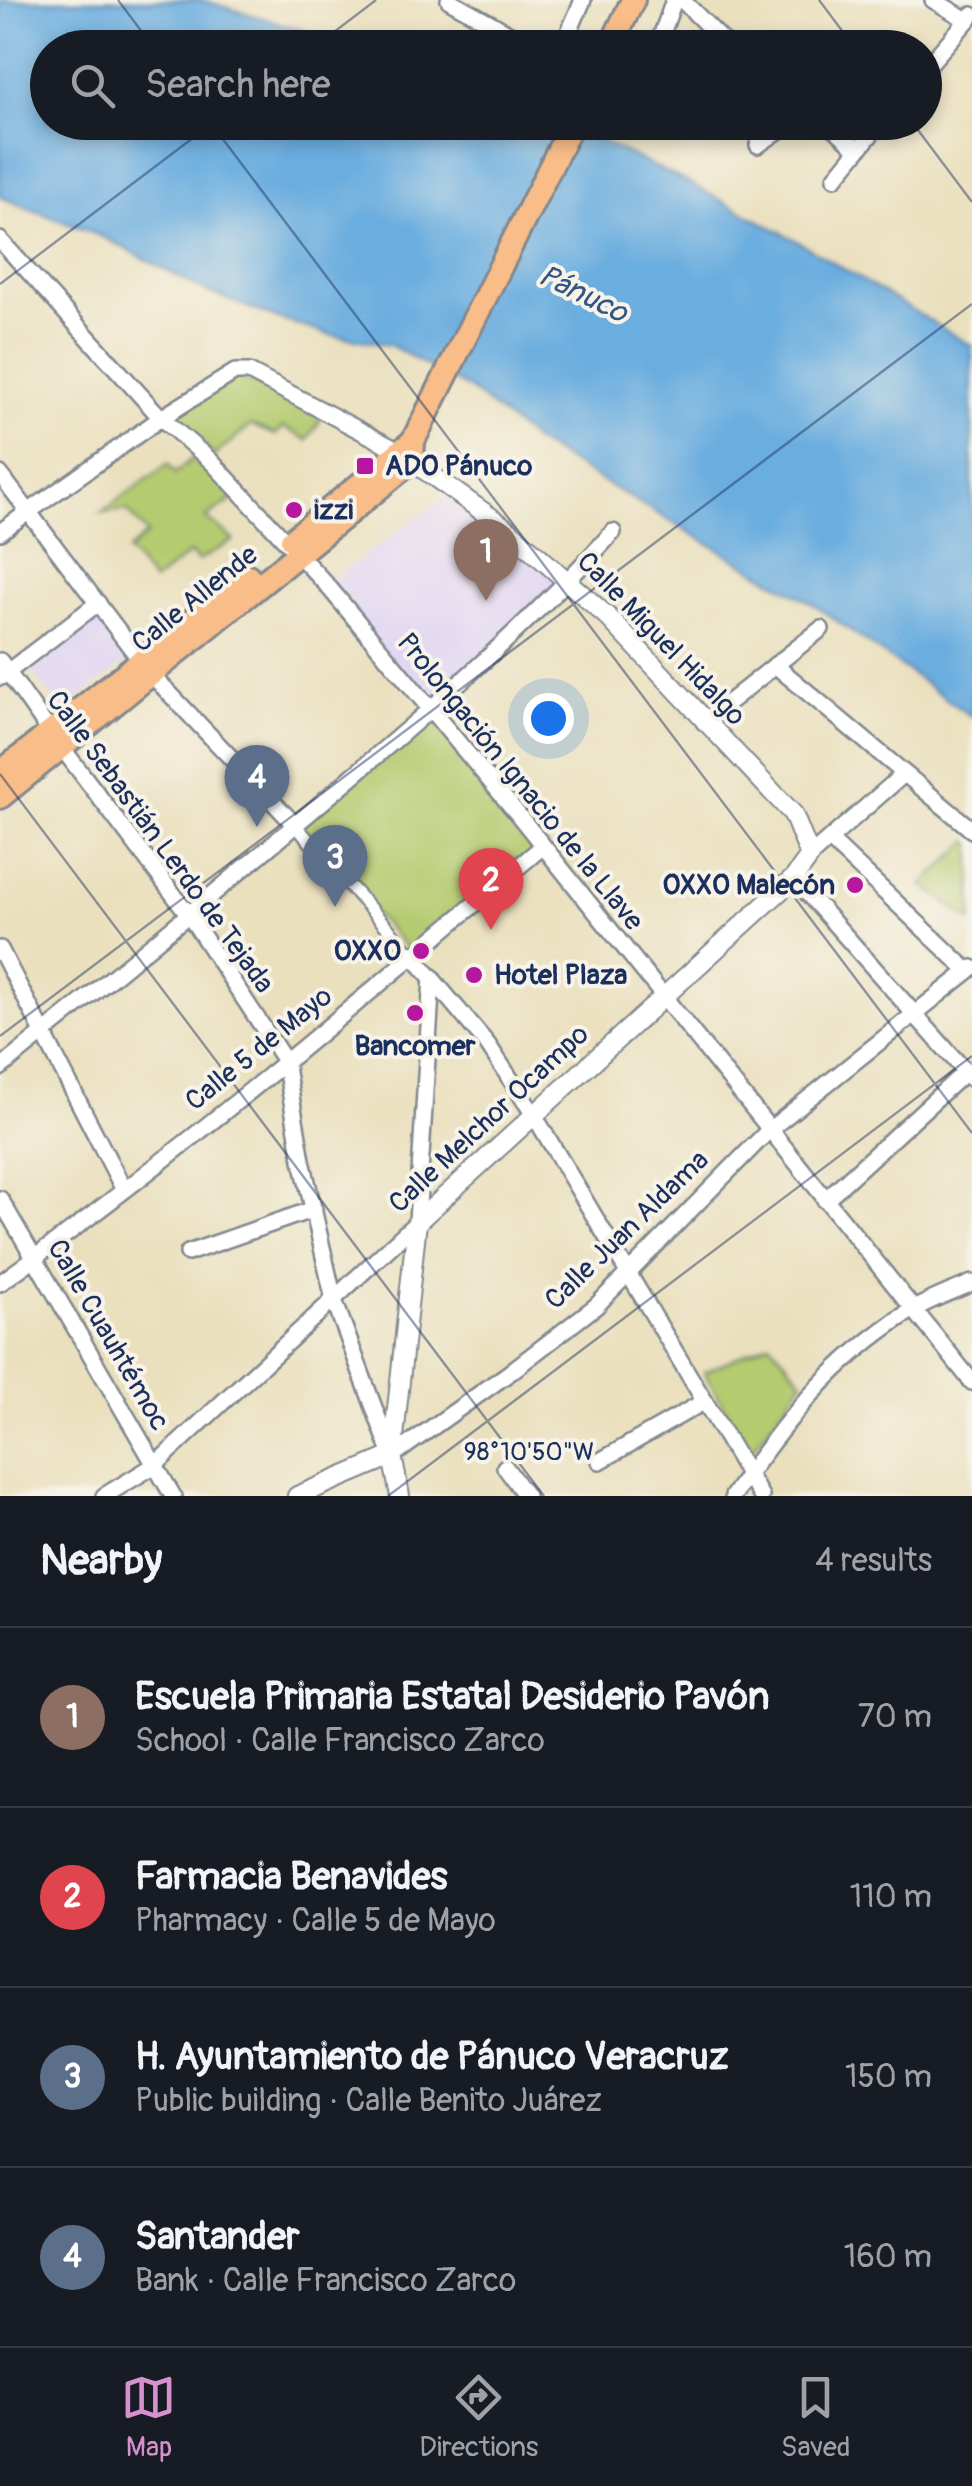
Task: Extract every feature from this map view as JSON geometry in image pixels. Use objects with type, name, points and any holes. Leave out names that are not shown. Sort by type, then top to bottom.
[{"type":"main road","points":[[619,30],[633,0]]},
{"type":"main road","name":"Calle Allende","points":[[0,798],[55,740],[294,549],[408,451],[563,140]]},
{"type":"main road","name":"Calle Allende","points":[[0,773],[55,740]]},
{"type":"street","points":[[449,0],[503,30]]},
{"type":"street","points":[[569,30],[583,0]]},
{"type":"street","points":[[665,30],[678,0],[710,30]]},
{"type":"street","points":[[933,0],[970,17],[942,47]]},
{"type":"street","points":[[758,145],[765,140]]},
{"type":"street","points":[[847,140],[858,150]]},
{"type":"street","points":[[834,178],[866,140]]},
{"type":"street","name":"Prolongación Ignacio de la Llave","points":[[0,240],[160,418],[210,460],[294,549],[432,711],[972,1382]]},
{"type":"street","name":"Calle Miguel Hidalgo","points":[[160,418],[223,377],[250,372],[408,451],[569,580],[609,618],[793,814],[810,856]]},
{"type":"street","points":[[0,532],[160,418]]},
{"type":"street","points":[[0,474],[145,666],[413,956],[488,1045],[534,1114],[761,1496]]},
{"type":"street","points":[[0,1068],[189,916],[432,711],[569,580],[613,532]]},
{"type":"street","points":[[3,670],[98,604]]},
{"type":"street","points":[[704,722],[821,629]]},
{"type":"street","points":[[775,665],[972,830]]},
{"type":"street","name":"Calle Sebastián Lerdo de Tejada","points":[[3,670],[189,916],[285,1061],[334,1300],[392,1456]]},
{"type":"street","name":"Calle Melchor Ocampo","points":[[104,1496],[156,1465],[794,878],[810,856],[904,774]]},
{"type":"street","points":[[830,840],[970,969]]},
{"type":"street","name":"Calle 5 de Mayo","points":[[0,1283],[285,1061],[542,846]]},
{"type":"street","points":[[794,878],[968,1075],[825,1200]]},
{"type":"street","points":[[0,949],[124,1190]]},
{"type":"street","name":"Calle Juan Aldama","points":[[297,1496],[392,1456],[581,1317],[769,1130],[970,969]]},
{"type":"street","points":[[400,1496],[392,1456],[416,1222],[432,977]]},
{"type":"street","name":"Calle Cuauhtémoc","points":[[0,1199],[174,1496]]},
{"type":"street","points":[[188,1253],[314,1209]]},
{"type":"street","points":[[733,1496],[816,1386],[865,1342],[912,1310],[972,1283]]},
{"type":"street","points":[[600,1461],[705,1401]]},
{"type":"street","points":[[505,1467],[526,1496]]},
{"type":"shaded area","points":[[455,490],[571,579],[432,711],[326,584]]},
{"type":"shaded area","points":[[92,612],[129,660],[62,711],[25,662]]},
{"type":"green space","points":[[237,376],[283,394],[321,419],[307,440],[284,427],[275,435],[251,425],[214,456],[175,413]]},
{"type":"green space","points":[[197,455],[236,497],[206,518],[234,540],[198,561],[190,553],[153,582],[128,551],[147,534],[127,510],[101,513],[168,464],[175,473]]},
{"type":"green space","points":[[432,711],[543,846],[413,956],[295,825]]},
{"type":"green space","points":[[969,841],[972,844],[972,922],[923,885]]},
{"type":"green space","points":[[770,1342],[803,1381],[750,1453],[704,1372]]},
{"type":"water","name":"Pánuco","points":[[0,0],[202,0],[302,30],[30,30],[30,140],[599,140],[792,238],[972,346],[972,717],[813,604],[538,444],[469,389],[390,345],[330,335],[279,319],[208,292],[105,238],[0,197]]},
{"type":"place","name":"ADO Pánuco","points":[[365,466]]},
{"type":"place","name":"izzi","points":[[294,510]]},
{"type":"place","name":"Escuela Primaria Estatal Desiderio Pavón","points":[[486,601]]},
{"type":"place","name":"Santander","points":[[257,827]]},
{"type":"place","name":"OXXO Malecón","points":[[855,885]]},
{"type":"place","name":"H. Ayuntamiento de Pánuco Veracruz","points":[[335,907]]},
{"type":"place","name":"Farmacia Benavides","points":[[491,930]]},
{"type":"place","name":"OXXO","points":[[421,951]]},
{"type":"place","name":"Hotel Plaza","points":[[474,975]]},
{"type":"place","name":"Bancomer","points":[[415,1013]]}]
